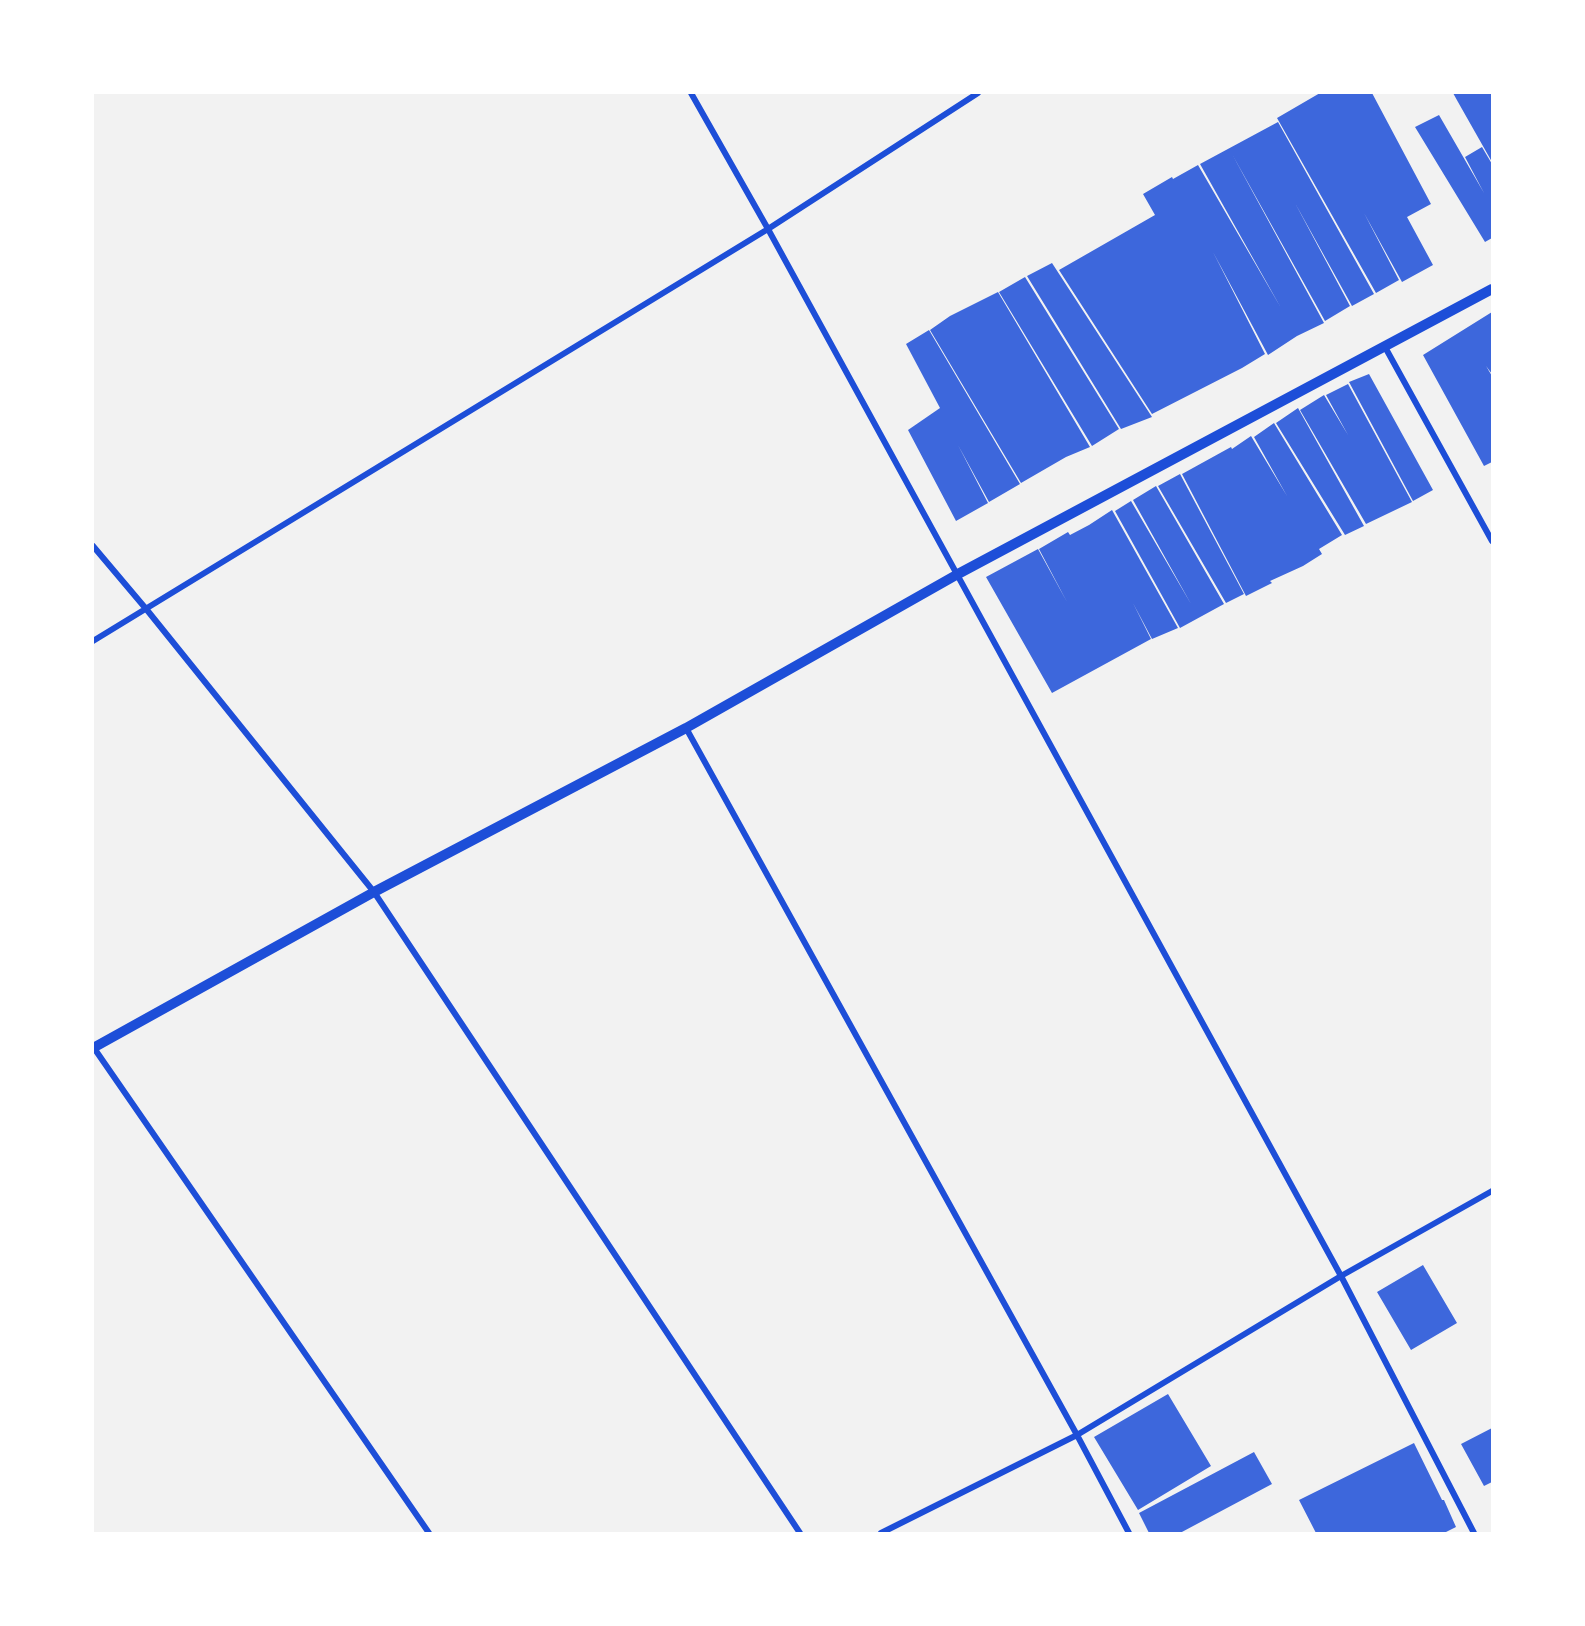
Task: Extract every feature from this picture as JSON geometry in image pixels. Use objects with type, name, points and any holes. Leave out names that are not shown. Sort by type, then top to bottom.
[{"type":"street","points":[[691,93],[958,574],[1341,1276],[1474,1533]]},
{"type":"street","points":[[93,641],[768,229],[978,93]]},
{"type":"street","points":[[429,1533],[93,1048],[374,892],[686,728],[958,574],[1492,289]]},
{"type":"street","points":[[1385,347],[1492,541]]},
{"type":"street","points":[[93,546],[374,892],[800,1533]]},
{"type":"street","points":[[686,728],[1129,1533]]},
{"type":"street","points":[[881,1533],[1077,1435],[1341,1276],[1492,1191]]},
{"type":"building","points":[[1320,93],[1372,93],[1431,204],[1407,217],[1433,265],[1402,282],[1364,213],[1399,280],[1376,293],[1277,118]]},
{"type":"building","points":[[1453,93],[1492,93],[1492,162],[1458,102]]},
{"type":"building","points":[[1439,115],[1484,193],[1465,157],[1482,147],[1492,164],[1492,238],[1485,242],[1415,127]]},
{"type":"building","points":[[1278,122],[1374,294],[1352,306],[1295,203],[1350,306],[1325,321],[1232,154],[1324,323],[1297,336],[1268,355],[1213,252],[1265,354],[1152,414],[1059,270],[1155,215],[1143,194],[1198,165],[1281,308],[1200,164]]},
{"type":"building","points":[[1052,263],[1152,417],[1121,429],[1027,276]]},
{"type":"building","points":[[1025,277],[1119,429],[1092,446],[999,292]]},
{"type":"building","points":[[998,292],[1090,447],[1066,457],[1021,483],[930,330],[950,316]]},
{"type":"building","points":[[1492,312],[1492,374],[1486,366],[1492,376],[1492,462],[1484,466],[1423,355]]},
{"type":"building","points":[[929,330],[1020,484],[989,502],[958,445],[988,503],[956,521],[908,430],[940,408],[906,344]]},
{"type":"building","points":[[1369,374],[1433,490],[1413,501],[1349,382]]},
{"type":"building","points":[[1348,384],[1412,502],[1366,524],[1300,410],[1324,395],[1348,435],[1326,395]]},
{"type":"building","points":[[1298,408],[1364,526],[1345,535],[1276,423]]},
{"type":"building","points":[[1274,423],[1342,535],[1319,549],[1322,554],[1246,596],[1182,474],[1231,447],[1232,449],[1251,436],[1287,496],[1254,437]]},
{"type":"building","points":[[1180,474],[1244,594],[1226,603],[1158,486]]},
{"type":"building","points":[[1156,486],[1224,604],[1180,628],[1115,511],[1131,501],[1191,604],[1133,500]]},
{"type":"building","points":[[1112,510],[1178,628],[1152,639],[1133,603],[1151,639],[1052,693],[986,577],[1038,549],[1067,602],[1039,549],[1068,532],[1070,535],[1089,525]]},
{"type":"building","points":[[1423,1265],[1457,1323],[1411,1350],[1377,1292]]},
{"type":"building","points":[[1168,1394],[1211,1466],[1138,1510],[1094,1437]]},
{"type":"building","points":[[1492,1428],[1492,1482],[1484,1486],[1461,1444]]},
{"type":"building","points":[[1414,1443],[1456,1527],[1444,1533],[1316,1533],[1299,1500]]},
{"type":"building","points":[[1254,1452],[1272,1484],[1180,1533],[1149,1533],[1139,1513]]}]
